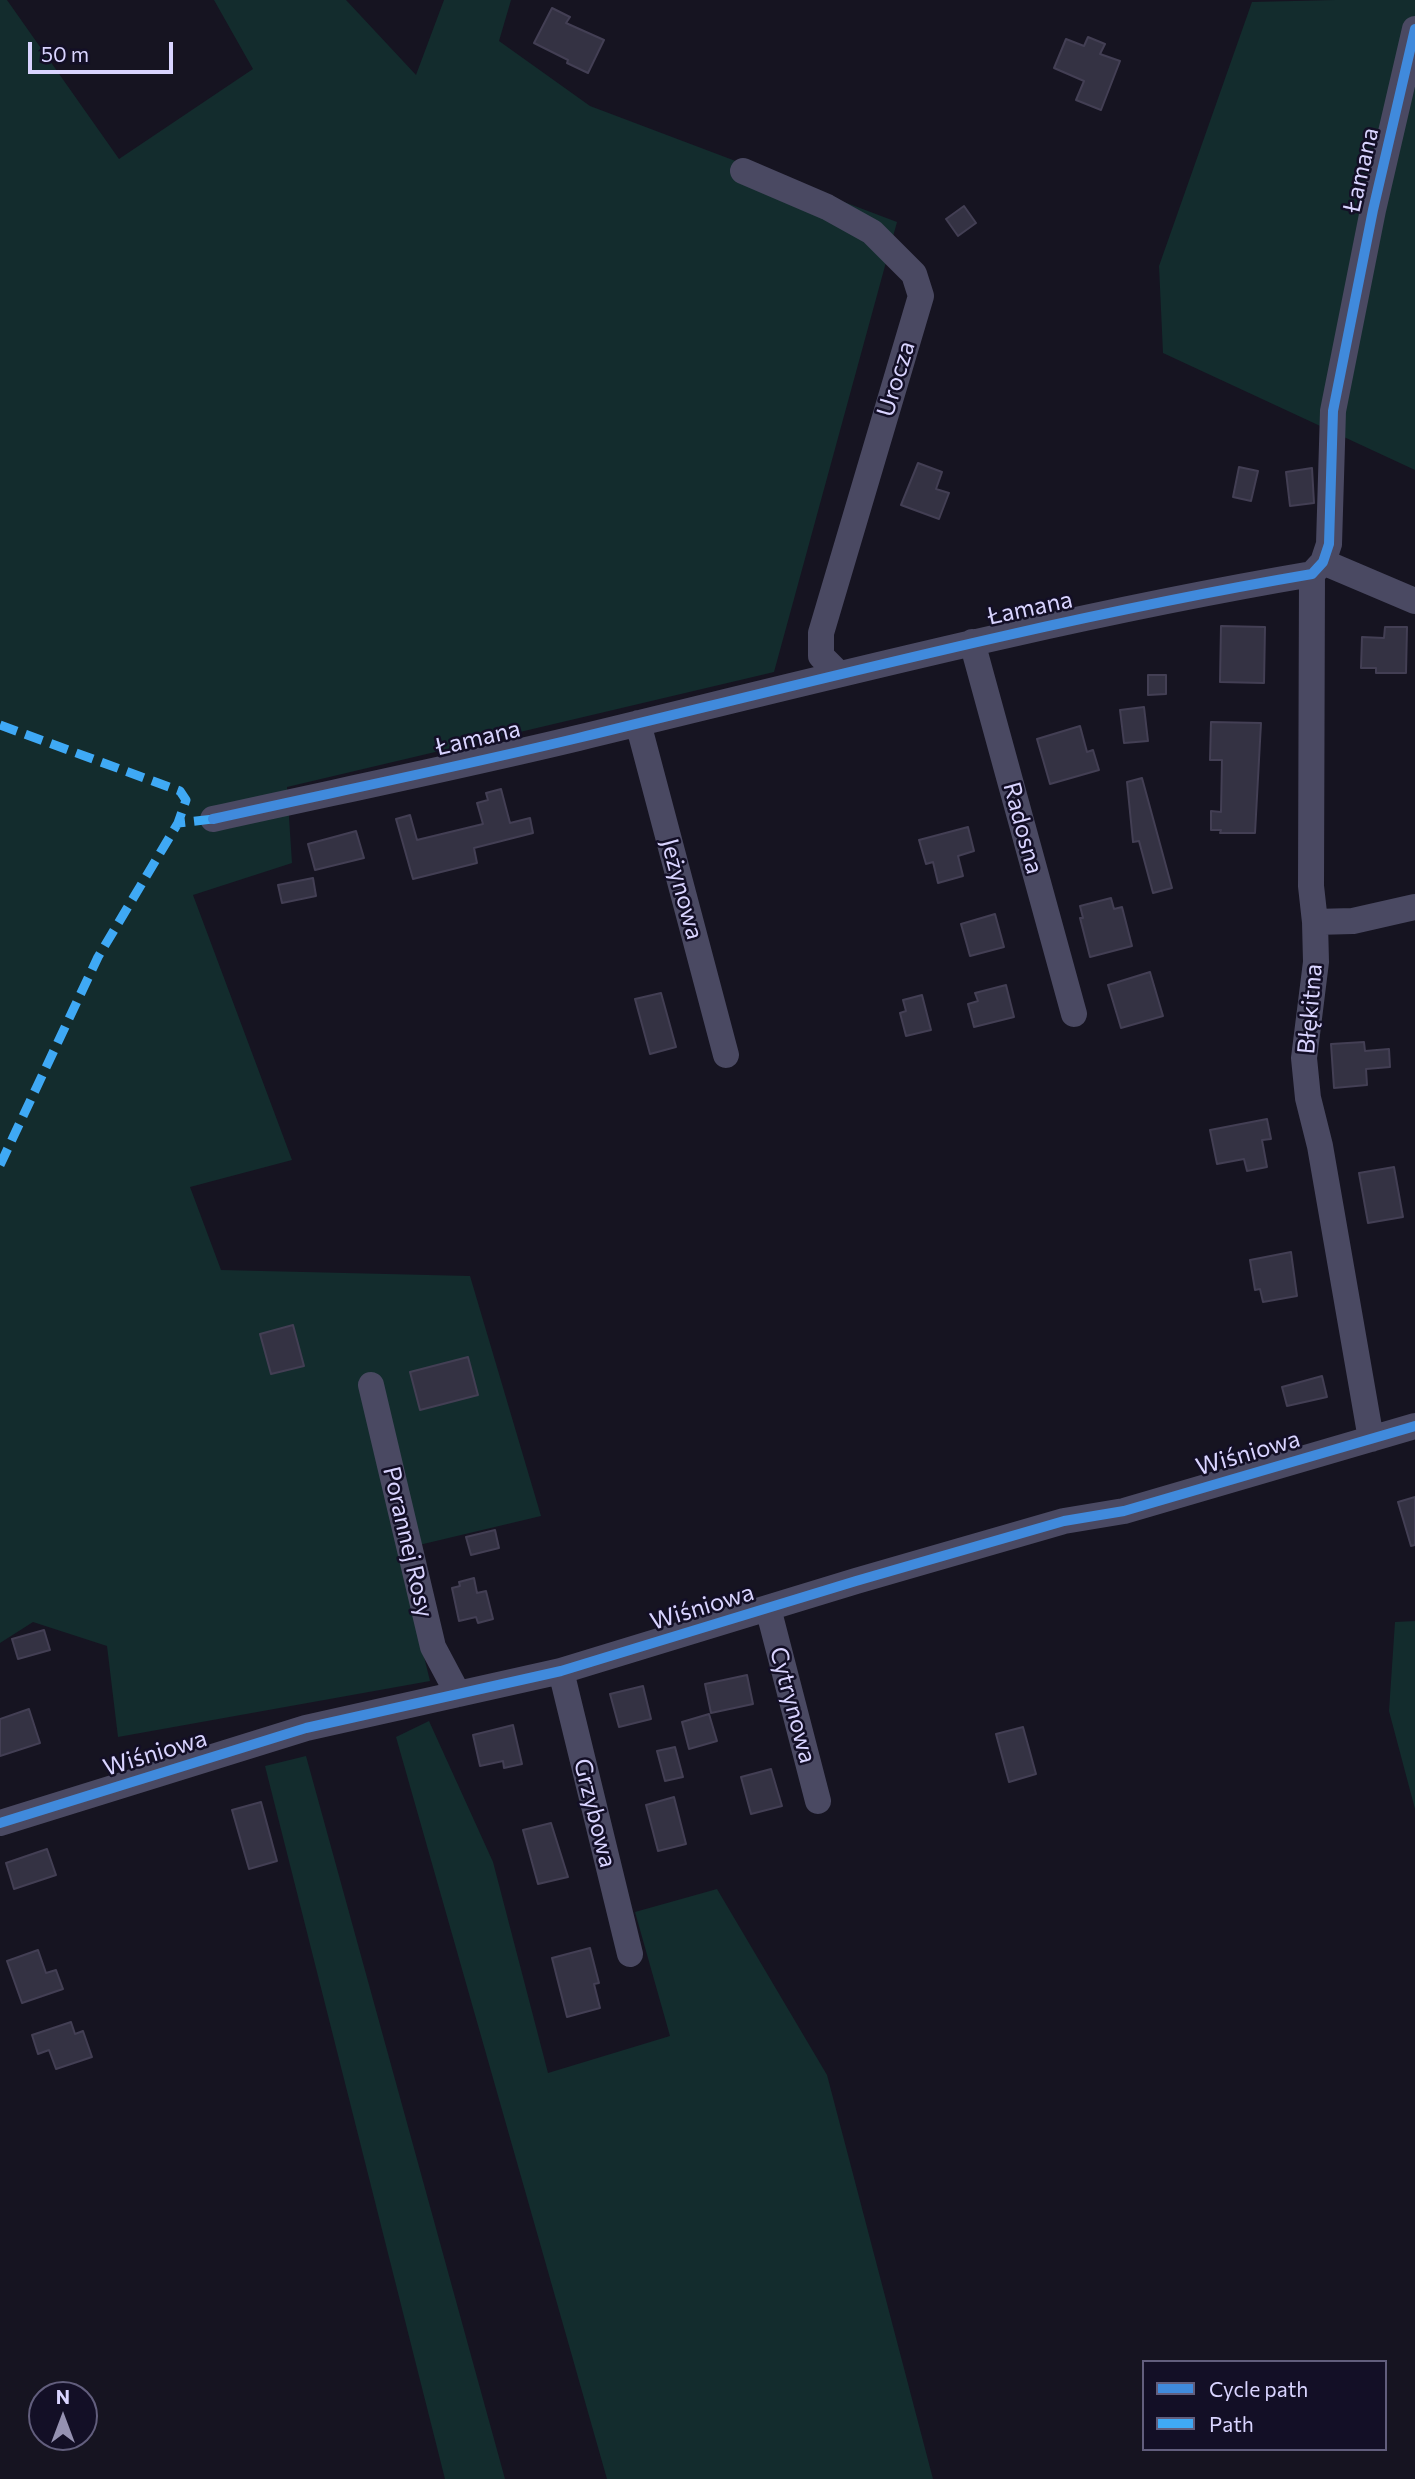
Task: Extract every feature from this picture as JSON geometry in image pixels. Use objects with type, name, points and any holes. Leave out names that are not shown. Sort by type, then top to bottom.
[{"type":"street","name":"Łamana","points":[[213,818],[638,723],[972,642],[1317,568],[1329,544],[1333,411],[1373,209],[1415,29]]},
{"type":"street","name":"Urocza","points":[[743,171],[827,207],[872,232],[914,274],[921,296],[821,632],[821,656],[839,674]]},
{"type":"street","points":[[1317,568],[1415,601]]},
{"type":"street","name":"Błękitna","points":[[1317,568],[1311,886],[1316,962],[1304,1058],[1308,1098],[1320,1146],[1371,1439]]},
{"type":"street","name":"Radosna","points":[[972,642],[1073,1014]]},
{"type":"street","name":"Jeżynowa","points":[[638,723],[726,1055]]},
{"type":"street","points":[[1315,922],[1353,921],[1415,907]]},
{"type":"street","name":"Porannej Rosy","points":[[371,1385],[433,1647],[458,1694]]},
{"type":"street","name":"Wiśniowa","points":[[0,1823],[306,1728],[561,1671],[1064,1521],[1124,1511],[1415,1426]]},
{"type":"street","name":"Cytrynowa","points":[[768,1608],[818,1801]]},
{"type":"street","name":"Grzybowa","points":[[561,1671],[630,1954]]},
{"type":"green space","points":[[0,0],[7,0],[119,159],[253,69],[214,0],[346,0],[416,75],[444,0],[511,0],[499,41],[590,106],[897,222],[774,672],[287,787],[292,863],[193,895],[292,1160],[190,1187],[221,1270],[470,1276],[541,1516],[398,1550],[430,1681],[118,1737],[107,1646],[33,1622],[0,1643]]},
{"type":"green space","points":[[1415,0],[1415,470],[1163,353],[1159,266],[1252,2]]},
{"type":"green space","points":[[1415,1621],[1415,1809],[1389,1711],[1395,1622]]},
{"type":"green space","points":[[429,1721],[493,1862],[548,2073],[670,2036],[635,1912],[717,1889],[827,2075],[933,2479],[607,2479],[396,1737]]},
{"type":"green space","points":[[306,1756],[505,2479],[445,2479],[265,1766]]},
{"type":"building","points":[[552,8],[570,17],[566,23],[604,40],[588,73],[534,43]]},
{"type":"building","points":[[1088,37],[1105,44],[1100,54],[1120,61],[1101,110],[1076,100],[1084,81],[1054,68],[1066,39],[1084,46]]},
{"type":"building","points":[[964,206],[976,223],[958,236],[946,219]]},
{"type":"building","points":[[918,463],[942,472],[936,489],[949,493],[939,519],[901,505]]},
{"type":"building","points":[[1239,467],[1258,471],[1251,501],[1233,497]]},
{"type":"building","points":[[1312,468],[1314,503],[1290,506],[1286,472]]},
{"type":"building","points":[[1221,626],[1265,627],[1264,683],[1220,682]]},
{"type":"building","points":[[1385,627],[1407,627],[1406,673],[1376,673],[1376,668],[1361,668],[1362,637],[1384,638]]},
{"type":"building","points":[[1148,675],[1166,675],[1166,694],[1148,695]]},
{"type":"building","points":[[1144,707],[1148,741],[1124,743],[1120,710]]},
{"type":"building","points":[[1211,722],[1261,723],[1255,833],[1220,833],[1221,830],[1211,830],[1211,811],[1221,812],[1222,760],[1210,760]]},
{"type":"building","points":[[1080,726],[1087,752],[1093,750],[1099,770],[1050,784],[1037,739]]},
{"type":"building","points":[[1142,778],[1172,888],[1153,893],[1139,841],[1133,842],[1127,782]]},
{"type":"building","points":[[501,789],[510,823],[530,818],[533,833],[474,848],[477,863],[413,879],[396,819],[410,815],[417,840],[483,824],[477,803],[488,800],[486,793]]},
{"type":"building","points":[[968,827],[974,851],[958,856],[963,876],[938,883],[933,862],[926,864],[919,840]]},
{"type":"building","points":[[356,831],[364,858],[315,870],[308,844]]},
{"type":"building","points":[[313,878],[316,896],[282,903],[278,885]]},
{"type":"building","points":[[1111,898],[1114,909],[1122,907],[1132,946],[1090,957],[1080,918],[1083,918],[1080,906]]},
{"type":"building","points":[[995,914],[1004,947],[970,956],[961,924]]},
{"type":"building","points":[[1150,972],[1163,1016],[1121,1028],[1108,985]]},
{"type":"building","points":[[1006,985],[1014,1017],[974,1027],[968,1004],[978,1001],[975,993]]},
{"type":"building","points":[[661,993],[676,1047],[650,1054],[635,999]]},
{"type":"building","points":[[922,995],[931,1030],[906,1036],[900,1013],[906,1011],[903,1000]]},
{"type":"building","points":[[1364,1042],[1365,1051],[1389,1049],[1390,1067],[1366,1069],[1367,1085],[1334,1088],[1331,1044]]},
{"type":"building","points":[[1267,1119],[1271,1139],[1262,1140],[1267,1167],[1247,1171],[1244,1159],[1217,1164],[1210,1130]]},
{"type":"building","points":[[1394,1167],[1403,1217],[1368,1223],[1359,1173]]},
{"type":"building","points":[[1291,1252],[1297,1296],[1263,1302],[1260,1289],[1255,1290],[1250,1260]]},
{"type":"building","points":[[293,1325],[304,1366],[271,1374],[260,1334]]},
{"type":"building","points":[[468,1357],[478,1395],[420,1410],[410,1372]]},
{"type":"building","points":[[1322,1376],[1327,1397],[1287,1406],[1282,1387]]},
{"type":"building","points":[[1415,1497],[1415,1545],[1411,1546],[1398,1502]]},
{"type":"building","points":[[495,1530],[499,1548],[471,1555],[466,1537]]},
{"type":"building","points":[[474,1578],[477,1593],[486,1591],[493,1619],[478,1623],[476,1617],[459,1621],[452,1588],[460,1586],[459,1582]]},
{"type":"building","points":[[44,1630],[50,1650],[18,1659],[12,1639]]},
{"type":"building","points":[[747,1675],[753,1704],[711,1713],[705,1684]]},
{"type":"building","points":[[643,1686],[651,1719],[619,1727],[610,1694]]},
{"type":"building","points":[[29,1709],[40,1743],[0,1756],[0,1719]]},
{"type":"building","points":[[709,1714],[717,1741],[689,1749],[682,1722]]},
{"type":"building","points":[[513,1725],[522,1764],[504,1768],[503,1761],[480,1766],[473,1735]]},
{"type":"building","points":[[1023,1727],[1036,1774],[1009,1782],[996,1734]]},
{"type":"building","points":[[675,1747],[683,1777],[665,1781],[657,1751]]},
{"type":"building","points":[[771,1769],[782,1806],[751,1814],[741,1777]]},
{"type":"building","points":[[674,1797],[686,1844],[658,1851],[646,1805]]},
{"type":"building","points":[[261,1802],[277,1861],[249,1869],[232,1810]]},
{"type":"building","points":[[551,1823],[568,1877],[538,1884],[523,1830]]},
{"type":"building","points":[[47,1849],[56,1875],[14,1889],[6,1863]]},
{"type":"building","points":[[590,1948],[599,1983],[594,1984],[600,2008],[567,2017],[552,1958]]},
{"type":"building","points":[[38,1950],[46,1973],[56,1970],[63,1989],[22,2003],[7,1961]]},
{"type":"building","points":[[71,2022],[75,2034],[83,2031],[92,2057],[56,2069],[49,2050],[38,2054],[32,2035]]},
{"type":"marked path","points":[[0,725],[180,791],[186,800],[178,823],[213,819]]},
{"type":"marked path","points":[[0,1165],[98,957],[178,823]]},
{"type":"cycle path","points":[[213,819],[533,749],[1036,629],[1312,574],[1323,562],[1329,544],[1333,411],[1373,210],[1415,29]]},
{"type":"cycle path","points":[[0,1823],[306,1728],[561,1671],[1064,1521],[1124,1511],[1415,1426]]}]
